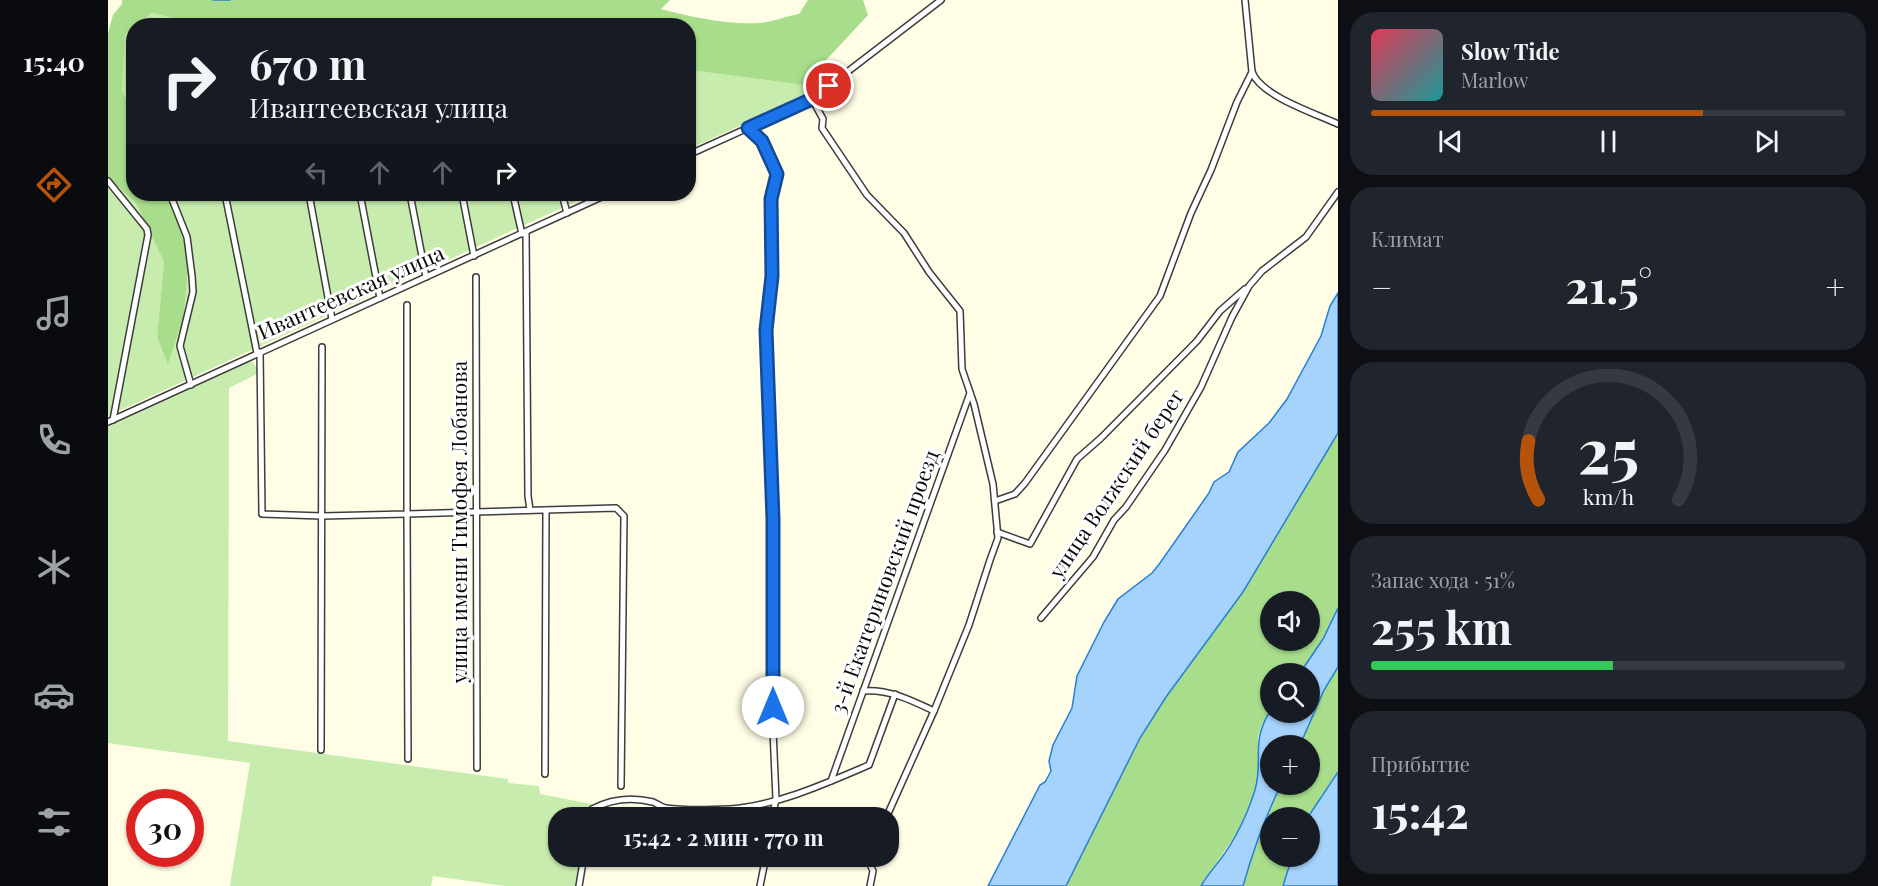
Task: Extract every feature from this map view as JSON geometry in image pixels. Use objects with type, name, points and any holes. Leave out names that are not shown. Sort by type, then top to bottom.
[{"type":"street","points":[[696,151],[812,99],[941,0]]},
{"type":"street","points":[[1245,0],[1252,72],[1261,86],[1338,124]]},
{"type":"street","points":[[995,501],[1015,494],[1025,483],[1160,296],[1191,213],[1211,170],[1237,102],[1252,72]]},
{"type":"street","points":[[812,99],[823,119],[822,128],[867,195],[904,233],[960,311],[962,369],[993,484],[995,501],[998,538],[969,625],[891,807]]},
{"type":"street","points":[[748,128],[762,141],[777,174],[771,199],[772,276],[766,330],[773,519],[774,807]]},
{"type":"street","points":[[108,181],[147,229],[148,235],[110,421]]},
{"type":"street","name":"улица Волжский берег","points":[[1041,618],[1093,557],[1114,520],[1126,507],[1165,450],[1201,387],[1232,317],[1249,286],[1262,271],[1306,237],[1338,192]]},
{"type":"street","points":[[173,201],[187,237],[192,276],[193,292],[180,346],[191,385]]},
{"type":"street","points":[[227,201],[259,352],[262,514],[322,516],[616,508],[621,511],[624,516],[621,786]]},
{"type":"street","points":[[310,201],[332,319]]},
{"type":"street","points":[[361,201],[380,298]]},
{"type":"street","points":[[411,201],[426,277]]},
{"type":"street","points":[[463,201],[474,256]]},
{"type":"street","points":[[515,201],[524,233],[530,510]]},
{"type":"street","points":[[564,201],[567,213]]},
{"type":"street","name":"Ивантеевская улица","points":[[110,421],[593,201]]},
{"type":"street","name":"улица имени Тимофея Лобанова","points":[[476,276],[477,768]]},
{"type":"street","points":[[997,532],[1029,544],[1077,459],[1197,341],[1220,311],[1249,286]]},
{"type":"street","points":[[407,305],[408,759]]},
{"type":"street","points":[[321,750],[322,347]]},
{"type":"street","name":"3-й Екатериновский проезд","points":[[831,781],[970,393]]},
{"type":"street","points":[[545,774],[546,510]]},
{"type":"street","points":[[863,691],[875,690],[895,694],[934,711]]},
{"type":"street","points":[[747,807],[831,781],[869,765],[895,694]]},
{"type":"street","points":[[595,807],[604,802],[634,798],[657,803],[662,807]]},
{"type":"street","points":[[579,886],[582,867]]},
{"type":"street","points":[[760,886],[763,867]]},
{"type":"street","points":[[870,886],[873,871],[871,867]]},
{"type":"green space","points":[[122,0],[670,0],[661,9],[714,20],[755,23],[799,14],[808,0],[863,0],[868,15],[803,85],[696,71],[696,18],[173,18],[152,13],[146,18],[126,18],[122,90],[126,99],[126,194],[108,177],[108,33],[113,15],[122,4]]},
{"type":"green space","points":[[152,13],[175,18],[145,18]]},
{"type":"green space","points":[[126,32],[126,99],[122,90]]},
{"type":"green space","points":[[696,71],[803,85],[809,94],[696,146]]},
{"type":"green space","points":[[108,177],[126,194],[126,201],[133,201],[137,205],[164,262],[157,337],[168,365],[183,319],[169,201],[577,201],[108,416]]},
{"type":"green space","points":[[133,201],[171,201],[189,259],[183,319],[168,365],[157,337],[164,262],[137,205]]},
{"type":"green space","points":[[253,362],[259,373],[229,388],[228,741],[508,779],[508,783],[539,786],[540,794],[592,804],[591,807],[548,807],[548,867],[578,867],[575,886],[505,886],[433,876],[431,886],[230,886],[250,763],[108,743],[108,427]]},
{"type":"green space","points":[[1338,433],[1338,608],[1320,643],[1320,591],[1260,591],[1260,651],[1315,651],[1307,663],[1260,663],[1260,723],[1263,723],[1258,737],[1258,777],[1254,793],[1238,831],[1201,886],[1066,886],[1140,738],[1165,697],[1243,592]]},
{"type":"green space","points":[[1338,667],[1338,772],[1315,807],[1271,807],[1277,795],[1320,795],[1320,735],[1304,735],[1310,723],[1320,723],[1320,699]]},
{"type":"green space","points":[[1260,835],[1260,867],[1289,867],[1283,886],[1243,886]]},
{"type":"water","points":[[1338,293],[1338,433],[1243,592],[1166,697],[1140,738],[1066,886],[988,886],[1040,785],[1045,782],[1051,771],[1049,761],[1053,745],[1072,708],[1077,676],[1104,622],[1118,599],[1152,573],[1209,493],[1214,482],[1229,472],[1238,452],[1269,423],[1287,399],[1321,336],[1330,306]]},
{"type":"water","points":[[1338,608],[1338,667],[1320,699],[1320,663],[1307,663],[1315,651],[1320,651],[1320,643]]},
{"type":"water","points":[[1264,723],[1310,723],[1304,735],[1260,735],[1260,795],[1276,795],[1271,807],[1260,807],[1260,834],[1243,886],[1201,886],[1231,844],[1248,809],[1257,779],[1260,733]]},
{"type":"water","points":[[1338,772],[1338,886],[1283,886],[1289,867],[1320,867],[1320,807],[1315,807]]},
{"type":"waterway","points":[[213,0],[230,0]]},
{"type":"route","points":[[773,707],[773,519],[766,330],[772,276],[771,199],[777,174],[762,141],[748,128],[812,99],[829,86]]}]
